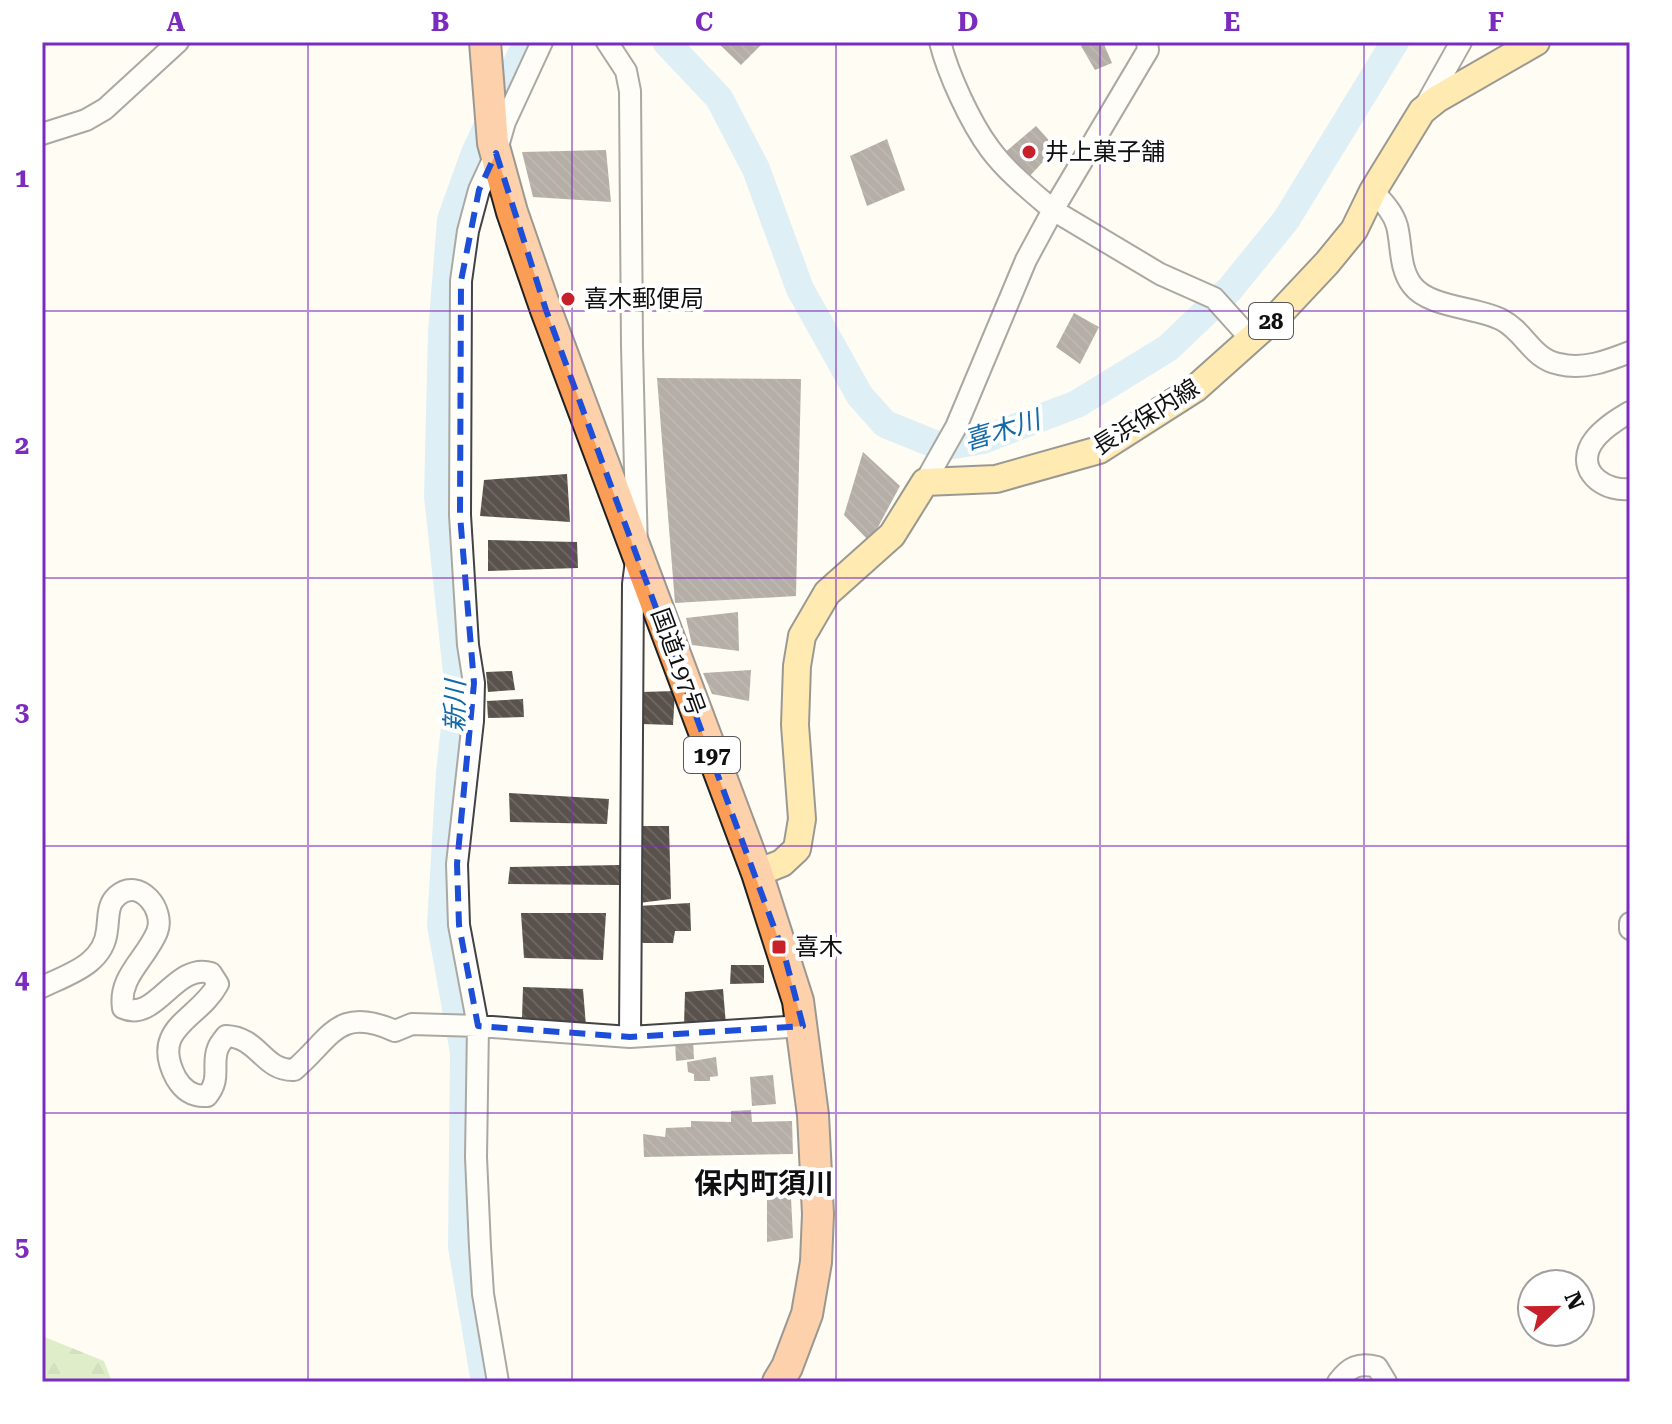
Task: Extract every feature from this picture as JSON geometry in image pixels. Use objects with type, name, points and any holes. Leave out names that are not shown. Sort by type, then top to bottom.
[{"type":"highway","name":"国道197号","points":[[485,42],[488,105],[495,148],[512,212],[757,873],[785,957],[803,1026],[814,1129],[818,1214],[816,1262],[807,1314],[778,1382]]},
{"type":"main road","name":"長浜保内線","points":[[928,477],[996,479],[1099,450],[1196,388],[1248,335],[1280,313],[1354,230],[1373,191],[1422,111],[1437,99],[1536,42]]},
{"type":"main road","points":[[757,873],[782,863],[797,849],[802,819],[795,725],[797,666],[802,636],[827,593],[892,535],[928,477]]},
{"type":"street","points":[[42,134],[86,120],[105,109],[178,42]]},
{"type":"street","points":[[498,1382],[483,1294],[480,1247],[476,1157],[478,1026],[459,925],[457,864],[473,721],[474,683],[468,645],[460,515],[461,281],[468,231],[479,190],[505,122],[542,42]]},
{"type":"street","points":[[607,42],[626,71],[630,91],[637,553],[633,584],[630,1037]]},
{"type":"street","points":[[940,42],[945,63],[989,148],[1020,181],[1053,210],[1160,274],[1214,298],[1248,335]]},
{"type":"street","points":[[928,477],[956,427],[1026,260],[1148,50],[1147,42]]},
{"type":"street","points":[[1422,111],[1461,42]]},
{"type":"street","points":[[1373,191],[1391,213],[1397,226],[1403,269],[1419,292],[1500,318],[1512,326],[1533,351],[1546,361],[1559,365],[1602,363],[1630,352]]},
{"type":"street","points":[[1630,412],[1595,439],[1588,450],[1587,460],[1600,484],[1630,489]]},
{"type":"street","points":[[42,987],[95,959],[107,933],[108,911],[114,897],[126,890],[136,890],[154,904],[160,926],[152,945],[126,980],[121,993],[123,1008],[133,1012],[144,1009],[176,983],[196,972],[211,973],[218,984],[210,999],[181,1022],[168,1046],[169,1060],[178,1081],[189,1093],[199,1097],[207,1096],[213,1088],[217,1077],[216,1050],[226,1036],[239,1036],[254,1045],[282,1071],[294,1070],[328,1034],[351,1022],[376,1022],[395,1031],[412,1024],[630,1037],[803,1026]]},
{"type":"street","points":[[1338,1382],[1356,1365],[1367,1364],[1377,1367],[1386,1382]]},
{"type":"highlighted area","points":[[496,153],[546,310],[785,957],[803,1026],[630,1037],[478,1026],[459,925],[457,864],[474,683],[460,515],[461,281],[479,190]]},
{"type":"green space","points":[[42,1336],[104,1361],[112,1382],[42,1382]]},
{"type":"building","points":[[717,42],[764,42],[741,65]]},
{"type":"building","points":[[1084,42],[1103,42],[1112,63],[1095,70],[1081,46]]},
{"type":"building","name":"井上菓子舗","points":[[1036,126],[1056,148],[1025,181],[1002,155]]},
{"type":"building","points":[[887,139],[905,190],[867,206],[850,156]]},
{"type":"building","points":[[606,150],[611,202],[533,197],[522,152]]},
{"type":"building","points":[[1074,313],[1099,327],[1080,364],[1056,347]]},
{"type":"building","points":[[657,378],[801,379],[796,596],[675,603]]},
{"type":"building","points":[[863,452],[900,486],[870,542],[844,515]]},
{"type":"building","points":[[567,474],[570,522],[480,516],[484,480]]},
{"type":"building","points":[[488,540],[577,542],[578,568],[488,571]]},
{"type":"building","points":[[738,612],[739,651],[692,645],[686,618]]},
{"type":"building","points":[[751,670],[749,701],[712,694],[703,673]]},
{"type":"building","points":[[512,671],[515,690],[488,692],[486,672]]},
{"type":"building","points":[[675,691],[673,725],[642,724],[642,692]]},
{"type":"building","points":[[523,699],[524,717],[488,718],[487,701]]},
{"type":"building","points":[[509,793],[609,799],[607,824],[510,822]]},
{"type":"building","points":[[641,826],[669,826],[671,899],[639,903]]},
{"type":"building","points":[[620,865],[621,885],[508,884],[510,867]]},
{"type":"building","points":[[690,903],[691,931],[675,931],[673,943],[641,943],[638,906]]},
{"type":"building","points":[[521,913],[606,913],[603,960],[524,958]]},
{"type":"building","points":[[731,965],[764,965],[764,983],[730,984]]},
{"type":"building","points":[[523,987],[583,989],[586,1026],[522,1018]]},
{"type":"building","points":[[723,989],[726,1025],[684,1025],[685,992]]},
{"type":"building","points":[[675,1039],[693,1039],[694,1059],[676,1061]]},
{"type":"building","points":[[716,1057],[718,1076],[710,1077],[710,1081],[694,1081],[694,1074],[688,1072],[687,1062]]},
{"type":"building","points":[[773,1075],[776,1104],[752,1106],[750,1077]]},
{"type":"building","points":[[751,1110],[752,1122],[792,1121],[793,1154],[644,1157],[643,1134],[665,1137],[666,1128],[691,1127],[691,1121],[731,1122],[731,1111]]},
{"type":"building","points":[[790,1177],[793,1238],[767,1242],[767,1179]]},
{"type":"waterway","name":"新川","points":[[485,1382],[462,1247],[464,1052],[441,925],[450,773],[459,691],[438,496],[442,332],[451,220],[475,153],[527,42]]},
{"type":"waterway","name":"喜木川","points":[[666,42],[719,98],[756,169],[800,289],[860,396],[885,424],[942,447],[983,440],[1077,404],[1168,348],[1230,289],[1286,220],[1395,42]]},
{"type":"place","name":"井上菓子舗","points":[[1029,152]]},
{"type":"place","name":"喜木郵便局","points":[[568,299]]},
{"type":"place","name":"喜木","points":[[779,947]]},
{"type":"district","name":"保内町須川","points":[[764,1183]]}]
